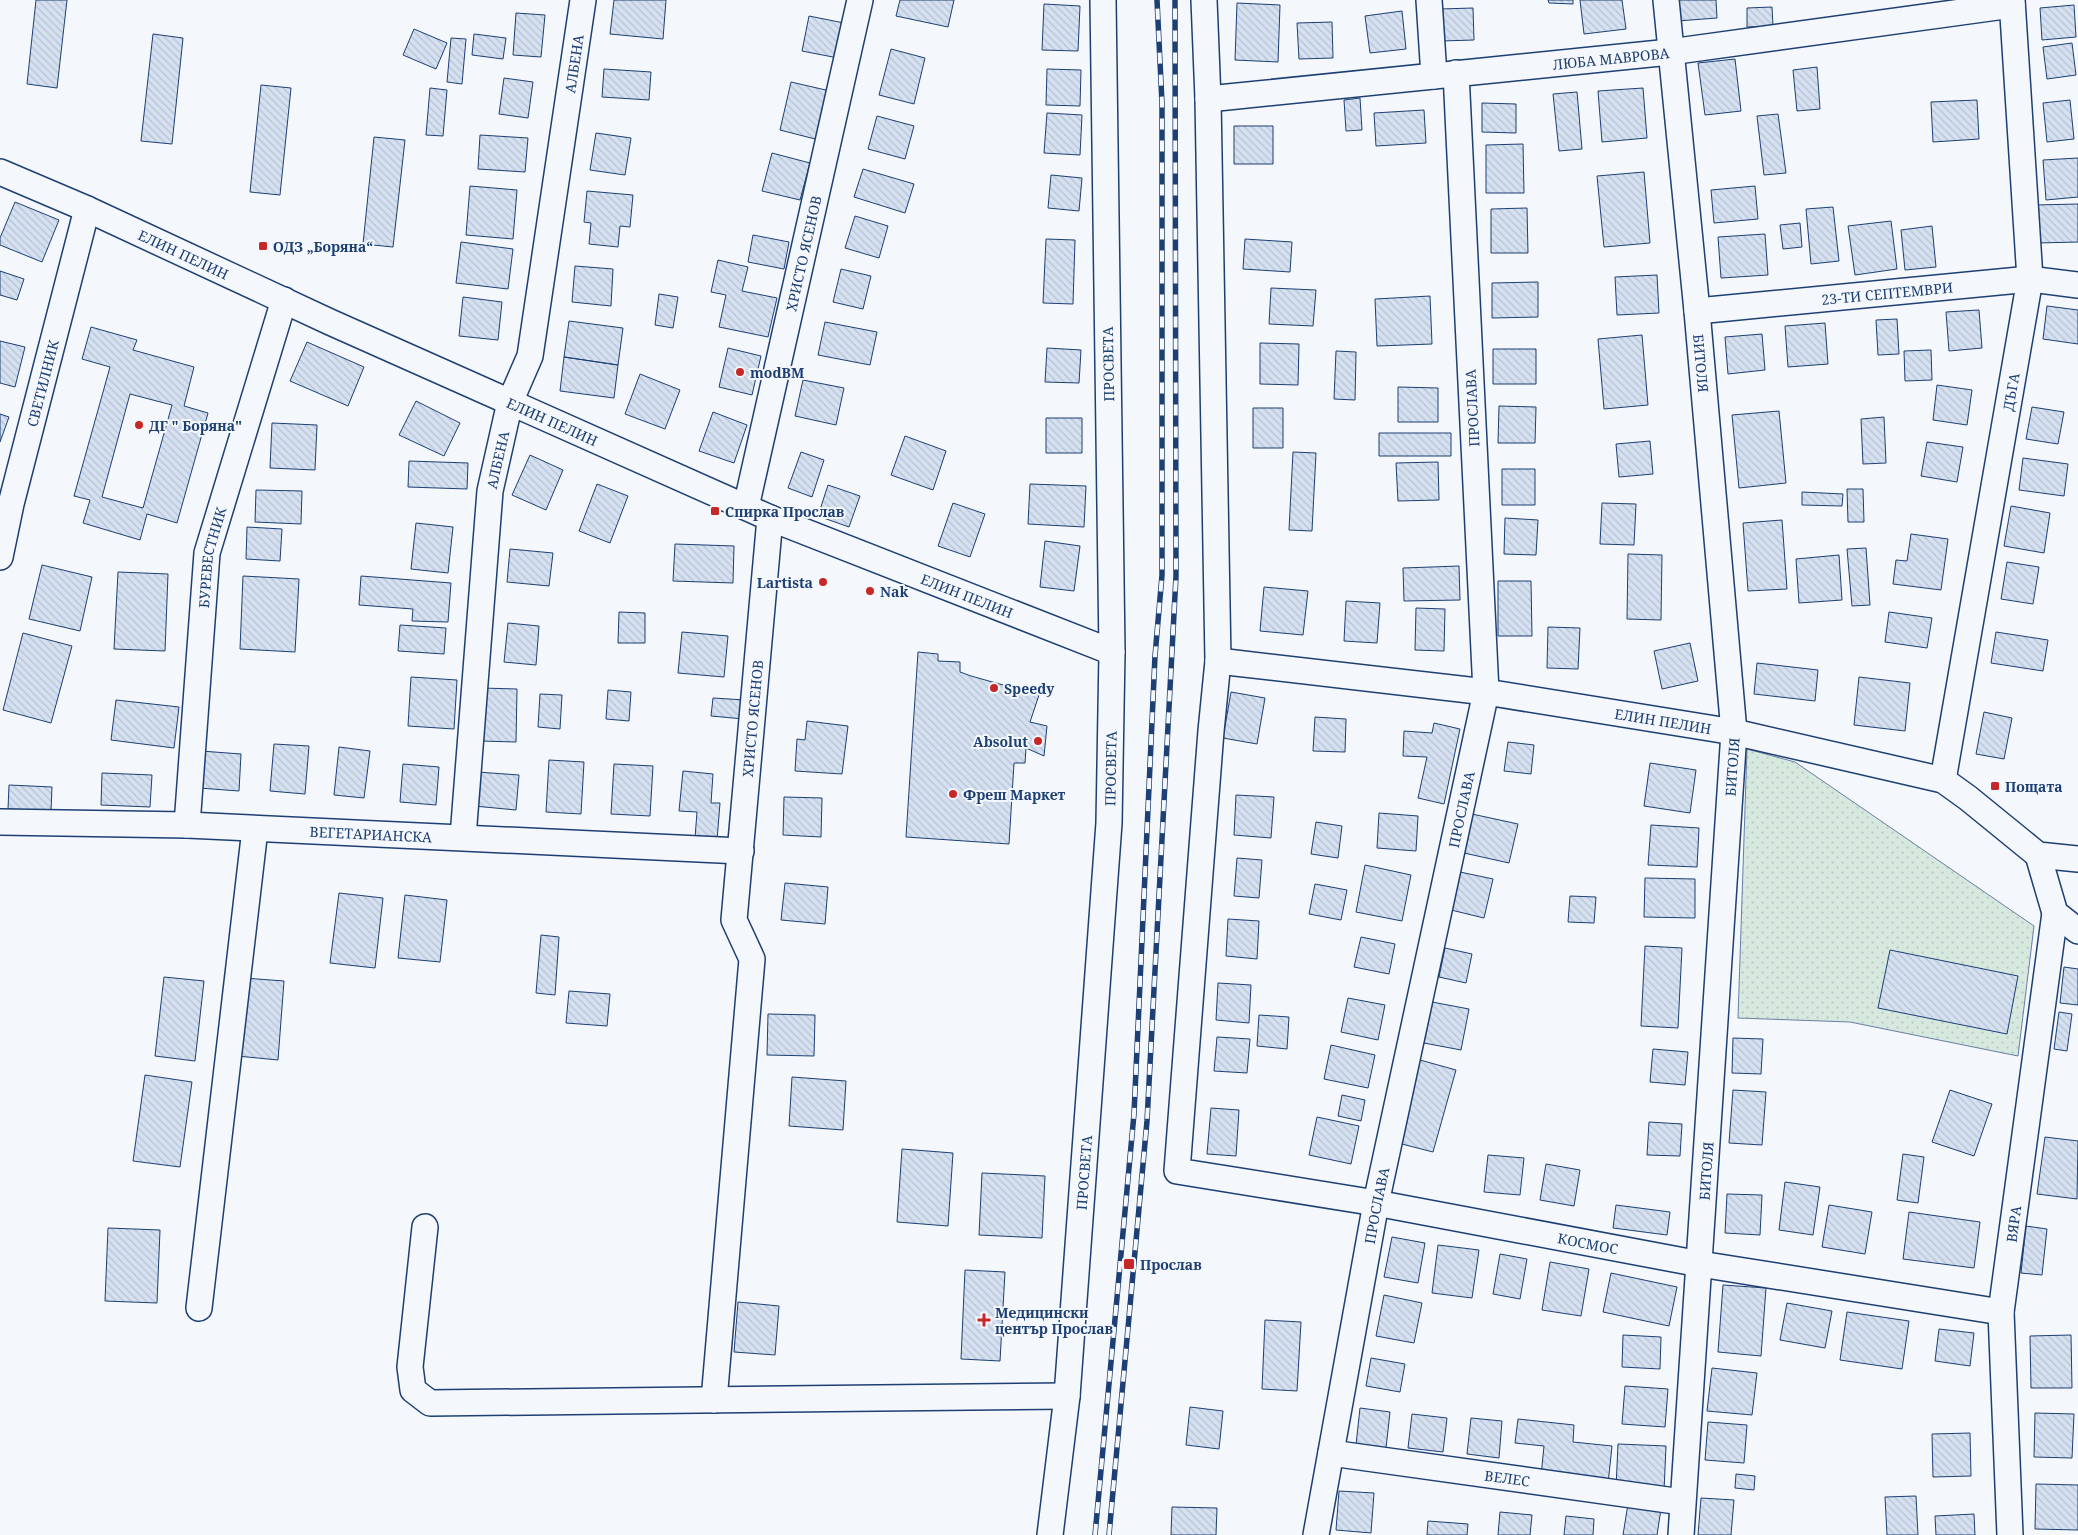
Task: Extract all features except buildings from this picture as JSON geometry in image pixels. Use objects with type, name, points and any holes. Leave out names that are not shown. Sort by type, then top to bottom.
[{"type":"street","name":"АЛБЕНА","points":[[462,837],[490,492],[510,402],[530,356],[583,0]]},
{"type":"street","name":"ХРИСТО ЯСЕНОВ","points":[[746,507],[860,0]]},
{"type":"street","name":"ПРОСВЕТА","points":[[1050,1535],[1067,1396],[1109,823],[1112,652],[1103,0]]},
{"type":"street","points":[[1204,0],[1208,99],[1218,661]]},
{"type":"street","name":"ПРОСЛАВА","points":[[1316,1535],[1376,1203],[1486,692],[1445,75],[1429,0]]},
{"type":"street","name":"БИТОЛЯ","points":[[1666,0],[1697,311],[1734,732],[1681,1535]]},
{"type":"street","name":"ЛЮБА МАВРОВА","points":[[1208,99],[1670,52],[2012,3]]},
{"type":"street","name":"ДЪГА","points":[[1942,780],[2030,279],[2012,3]]},
{"type":"street","name":"ЕЛИН ПЕЛИН","points":[[0,172],[87,209],[284,300],[770,518],[1112,652]]},
{"type":"street","name":"СВЕТИЛНИК","points":[[0,557],[6,503],[87,209]]},
{"type":"street","name":"23-ТИ СЕПТЕМВРИ","points":[[1697,311],[2030,279],[2078,285]]},
{"type":"street","name":"БУРЕВЕСТНИК","points":[[187,825],[207,553],[284,300]]},
{"type":"street","name":"ХРИСТО ЯСЕНОВ","points":[[714,1400],[752,959],[734,920],[770,518]]},
{"type":"street","name":"ЕЛИН ПЕЛИН","points":[[1218,661],[1486,692],[1734,732],[1942,780],[1968,798],[2038,856]]},
{"type":"street","name":"КОСМОС","points":[[1218,661],[1210,731],[1177,1171],[1376,1203],[1700,1264],[2000,1312]]},
{"type":"street","name":"ВЕГЕТАРИАНСКА","points":[[0,822],[187,825],[741,851]]},
{"type":"street","points":[[200,1308],[255,829]]},
{"type":"street","points":[[2078,859],[2038,856],[2055,913],[2078,931]]},
{"type":"street","name":"ВЯРА","points":[[2010,1535],[2000,1312],[2055,913]]},
{"type":"street","points":[[425,1228],[410,1367],[413,1390],[430,1404],[1067,1396]]},
{"type":"street","name":"ВЕЛЕС","points":[[1331,1453],[1682,1502]]},
{"type":"shaded area","points":[[1747,749],[1795,762],[2034,926],[2018,1056],[1850,1022],[1738,1018]]},
{"type":"railway","points":[[1095,1535],[1134,1114],[1155,656],[1162,575],[1162,103],[1157,0]]},
{"type":"railway","points":[[1109,1535],[1147,1121],[1176,576],[1175,0]]},
{"type":"place","name":"ОДЗ „Боряна“","points":[[263,246]]},
{"type":"place","name":"modBM","points":[[740,372]]},
{"type":"place","name":"ДГ \" Боряна\"","points":[[139,425]]},
{"type":"place","name":"Спирка Прослав","points":[[715,511]]},
{"type":"place","name":"Lartista","points":[[823,582]]},
{"type":"place","name":"Nak","points":[[870,591]]},
{"type":"place","name":"Speedy","points":[[994,688]]},
{"type":"place","name":"Absolut","points":[[1038,741]]},
{"type":"place","name":"Пощата","points":[[1995,786]]},
{"type":"place","name":"Фреш Маркет","points":[[953,794]]},
{"type":"place","name":"Прослав","points":[[1129,1264]]},
{"type":"place","name":"Медицински център Прослав","points":[[984,1320]]}]
